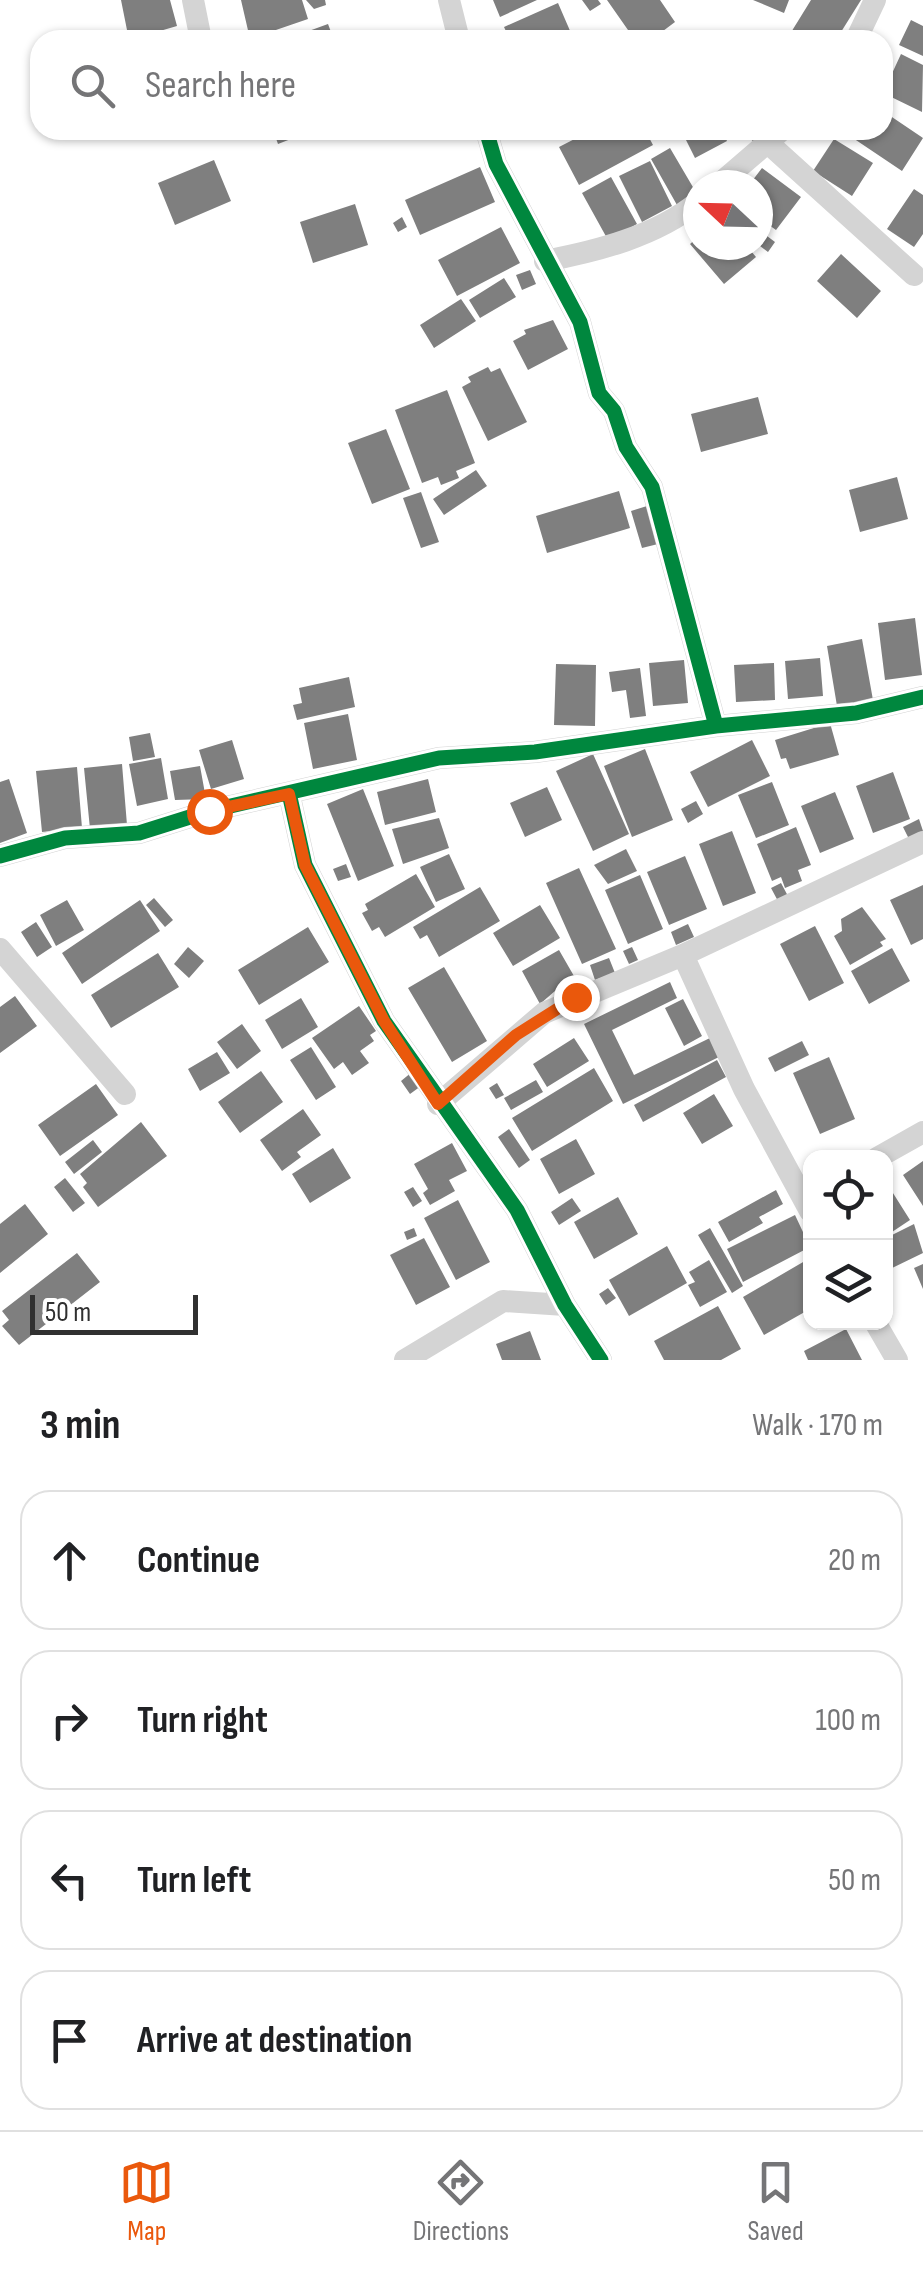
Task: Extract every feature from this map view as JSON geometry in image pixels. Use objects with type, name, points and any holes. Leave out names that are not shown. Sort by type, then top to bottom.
[{"type":"street","points":[[193,0],[199,30]]},
{"type":"street","points":[[449,0],[456,30]]},
{"type":"street","points":[[861,30],[876,0]]},
{"type":"street","points":[[489,140],[496,164],[544,261],[580,322],[599,393],[614,411],[626,447],[652,487],[716,726]]},
{"type":"street","points":[[736,170],[771,140]]},
{"type":"street","points":[[778,140],[914,275]]},
{"type":"street","points":[[544,261],[624,240],[683,214]]},
{"type":"street","points":[[0,856],[65,838],[138,833],[439,758],[534,752],[716,726],[856,713],[923,697]]},
{"type":"street","points":[[289,794],[305,865],[384,1021],[438,1104],[517,1210],[565,1305],[601,1360]]},
{"type":"street","points":[[438,1104],[544,1013],[683,954],[923,842]]},
{"type":"street","points":[[0,949],[125,1094]]},
{"type":"street","points":[[683,954],[744,1088],[803,1189]]},
{"type":"street","points":[[891,1150],[923,1132]]},
{"type":"street","points":[[405,1360],[503,1301],[565,1305]]},
{"type":"street","points":[[880,1330],[897,1360]]},
{"type":"building","points":[[121,0],[170,0],[177,26],[127,30]]},
{"type":"building","points":[[241,0],[302,0],[308,19],[276,30],[248,30]]},
{"type":"building","points":[[306,0],[325,0],[326,5],[314,9]]},
{"type":"building","points":[[493,0],[537,0],[500,17]]},
{"type":"building","points":[[582,0],[598,0],[601,4],[590,11]]},
{"type":"building","points":[[607,0],[660,0],[675,22],[664,30],[628,30]]},
{"type":"building","points":[[753,0],[789,0],[784,13]]},
{"type":"building","points":[[811,0],[861,0],[842,30],[792,30]]},
{"type":"building","points":[[558,3],[570,30],[505,30],[504,27]]},
{"type":"building","points":[[911,20],[923,26],[923,56],[899,45]]},
{"type":"building","points":[[901,54],[923,65],[922,112],[893,98],[893,71]]},
{"type":"building","points":[[893,118],[923,138],[902,171],[856,140],[893,140]]},
{"type":"building","points":[[573,140],[650,140],[653,145],[579,185],[559,147]]},
{"type":"building","points":[[686,140],[727,140],[727,141],[695,158]]},
{"type":"building","points":[[833,140],[873,163],[852,196],[813,171]]},
{"type":"building","points":[[670,148],[683,170],[683,202],[677,205],[651,159]]},
{"type":"building","points":[[214,160],[231,201],[175,225],[158,183]]},
{"type":"building","points":[[650,161],[672,206],[642,222],[619,176]]},
{"type":"building","points":[[480,167],[495,202],[420,235],[405,200]]},
{"type":"building","points":[[773,176],[801,197],[776,230],[773,228]]},
{"type":"building","points":[[611,177],[637,224],[608,240],[582,193]]},
{"type":"building","points":[[914,189],[923,195],[923,234],[914,247],[887,229]]},
{"type":"building","points":[[355,204],[368,245],[313,263],[300,222]]},
{"type":"building","points":[[402,217],[407,227],[398,232],[393,223]]},
{"type":"building","points":[[501,227],[520,263],[457,296],[438,260]]},
{"type":"building","points":[[841,254],[881,291],[857,318],[817,281]]},
{"type":"building","points":[[704,260],[752,260],[724,284]]},
{"type":"building","points":[[530,270],[536,284],[522,290],[516,275]]},
{"type":"building","points":[[504,278],[516,297],[480,318],[469,300]]},
{"type":"building","points":[[461,299],[476,321],[434,348],[420,325]]},
{"type":"building","points":[[553,320],[568,349],[528,370],[513,341],[526,334],[524,330]]},
{"type":"building","points":[[488,367],[491,372],[500,368],[527,422],[488,441],[462,387],[471,382],[468,377]]},
{"type":"building","points":[[447,390],[475,463],[456,471],[459,478],[441,485],[438,477],[422,483],[395,410]]},
{"type":"building","points":[[758,397],[768,434],[701,452],[691,414]]},
{"type":"building","points":[[386,429],[410,489],[372,504],[348,443]]},
{"type":"building","points":[[476,470],[487,486],[444,515],[433,499]]},
{"type":"building","points":[[897,477],[908,519],[860,532],[849,490]]},
{"type":"building","points":[[619,491],[630,528],[547,553],[536,516]]},
{"type":"building","points":[[421,492],[439,542],[421,548],[403,498]]},
{"type":"building","points":[[647,506],[658,544],[642,548],[631,511]]},
{"type":"building","points":[[915,618],[922,675],[885,680],[878,623]]},
{"type":"building","points":[[862,639],[873,700],[837,706],[827,646]]},
{"type":"building","points":[[820,658],[823,696],[788,699],[785,661]]},
{"type":"building","points":[[684,660],[688,703],[653,706],[649,663]]},
{"type":"building","points":[[774,663],[775,700],[736,702],[734,665]]},
{"type":"building","points":[[556,664],[596,665],[595,726],[554,725]]},
{"type":"building","points":[[640,668],[646,716],[630,718],[626,690],[612,692],[609,672]]},
{"type":"building","points":[[349,677],[355,707],[297,720],[293,705],[302,703],[299,688]]},
{"type":"building","points":[[348,714],[357,760],[313,769],[304,723]]},
{"type":"building","points":[[830,723],[839,755],[790,769],[786,758],[781,759],[775,740]]},
{"type":"building","points":[[150,733],[155,757],[133,761],[129,737]]},
{"type":"building","points":[[232,740],[244,779],[211,789],[199,750]]},
{"type":"building","points":[[752,740],[770,776],[708,807],[690,772]]},
{"type":"building","points":[[645,749],[673,820],[632,837],[604,766]]},
{"type":"building","points":[[593,754],[629,834],[593,851],[556,771]]},
{"type":"building","points":[[161,758],[168,799],[137,806],[129,764]]},
{"type":"building","points":[[122,764],[127,825],[90,829],[84,768]]},
{"type":"building","points":[[200,766],[206,799],[175,800],[170,771]]},
{"type":"building","points":[[77,767],[82,828],[42,832],[36,771]]},
{"type":"building","points":[[893,772],[910,819],[873,833],[856,786]]},
{"type":"building","points":[[9,779],[27,833],[0,843],[0,782]]},
{"type":"building","points":[[428,779],[436,812],[385,825],[377,792]]},
{"type":"building","points":[[772,782],[789,825],[756,838],[738,795]]},
{"type":"building","points":[[547,787],[562,820],[525,837],[510,803]]},
{"type":"building","points":[[363,789],[394,866],[358,881],[327,804]]},
{"type":"building","points":[[835,792],[854,839],[820,853],[801,806]]},
{"type":"building","points":[[696,801],[703,814],[688,823],[681,809]]},
{"type":"building","points":[[439,818],[449,848],[403,864],[392,829]]},
{"type":"building","points":[[919,819],[923,831],[909,839],[903,827]]},
{"type":"building","points":[[796,827],[811,865],[798,870],[802,881],[785,888],[781,877],[772,881],[757,844]]},
{"type":"building","points":[[732,831],[756,893],[723,906],[699,844]]},
{"type":"building","points":[[626,849],[637,871],[608,884],[594,865]]},
{"type":"building","points":[[449,854],[465,889],[436,902],[420,867]]},
{"type":"building","points":[[685,856],[707,909],[669,925],[647,872]]},
{"type":"building","points":[[346,864],[351,877],[338,881],[333,869]]},
{"type":"building","points":[[579,868],[616,949],[582,964],[546,883]]},
{"type":"building","points":[[416,874],[435,907],[385,937],[379,927],[372,931],[362,913],[368,910],[365,904]]},
{"type":"building","points":[[640,875],[663,929],[628,944],[605,890]]},
{"type":"building","points":[[781,883],[789,898],[779,903],[771,888]]},
{"type":"building","points":[[923,885],[923,939],[911,945],[890,900]]},
{"type":"building","points":[[480,887],[500,921],[439,957],[427,935],[420,939],[413,927]]},
{"type":"building","points":[[154,898],[173,920],[165,927],[146,905]]},
{"type":"building","points":[[67,900],[84,930],[56,946],[40,915]]},
{"type":"building","points":[[140,900],[160,931],[82,984],[62,953]]},
{"type":"building","points":[[540,905],[560,938],[513,966],[493,933]]},
{"type":"building","points":[[862,907],[886,939],[880,942],[883,946],[850,965],[834,936],[842,931],[841,919]]},
{"type":"building","points":[[36,922],[52,947],[37,957],[21,932]]},
{"type":"building","points":[[688,924],[694,937],[676,945],[671,932]]},
{"type":"building","points":[[815,926],[844,983],[809,1001],[780,944]]},
{"type":"building","points":[[308,927],[329,962],[259,1005],[238,970]]},
{"type":"building","points":[[188,947],[204,961],[189,978],[174,964]]},
{"type":"building","points":[[632,947],[638,960],[629,964],[623,951]]},
{"type":"building","points":[[892,948],[910,981],[869,1004],[851,971]]},
{"type":"building","points":[[559,950],[582,990],[571,997],[563,984],[540,1004],[522,971]]},
{"type":"building","points":[[158,953],[179,987],[111,1028],[91,995]]},
{"type":"building","points":[[609,958],[615,973],[595,980],[590,965]]},
{"type":"building","points":[[444,967],[487,1041],[452,1062],[408,988]]},
{"type":"building","points":[[670,982],[677,998],[612,1030],[634,1075],[712,1037],[721,1056],[623,1104],[584,1024]]},
{"type":"building","points":[[15,996],[37,1026],[0,1053],[0,1007]]},
{"type":"building","points":[[301,998],[318,1027],[282,1049],[265,1020]]},
{"type":"building","points":[[683,999],[702,1036],[684,1046],[665,1008]]},
{"type":"building","points":[[359,1006],[376,1031],[370,1035],[374,1041],[360,1051],[369,1063],[352,1075],[343,1062],[334,1069],[312,1038]]},
{"type":"building","points":[[242,1024],[261,1051],[237,1069],[217,1042]]},
{"type":"building","points":[[574,1038],[589,1061],[547,1087],[533,1064]]},
{"type":"building","points":[[802,1041],[809,1055],[775,1072],[768,1058]]},
{"type":"building","points":[[311,1047],[336,1087],[316,1100],[290,1060]]},
{"type":"building","points":[[217,1052],[230,1073],[200,1091],[188,1069]]},
{"type":"building","points":[[829,1057],[855,1119],[820,1134],[793,1073]]},
{"type":"building","points":[[717,1060],[726,1077],[643,1122],[634,1105]]},
{"type":"building","points":[[594,1068],[613,1101],[532,1151],[512,1118]]},
{"type":"building","points":[[261,1071],[283,1102],[240,1133],[218,1102]]},
{"type":"building","points":[[412,1072],[421,1086],[410,1094],[401,1081]]},
{"type":"building","points":[[536,1080],[543,1092],[511,1110],[504,1098]]},
{"type":"building","points":[[497,1083],[504,1095],[496,1099],[489,1088]]},
{"type":"building","points":[[96,1084],[118,1115],[60,1156],[38,1125]]},
{"type":"building","points":[[714,1094],[733,1126],[702,1144],[683,1113]]},
{"type":"building","points":[[303,1109],[321,1135],[297,1152],[301,1157],[282,1171],[260,1140]]},
{"type":"building","points":[[141,1122],[167,1156],[98,1207],[83,1187],[87,1183],[80,1174]]},
{"type":"building","points":[[509,1129],[530,1160],[519,1168],[498,1137]]},
{"type":"building","points":[[576,1139],[595,1174],[559,1194],[540,1159]]},
{"type":"building","points":[[93,1140],[102,1152],[74,1174],[65,1162]]},
{"type":"building","points":[[452,1143],[467,1171],[449,1180],[455,1191],[430,1205],[423,1193],[428,1189],[414,1164]]},
{"type":"building","points":[[333,1148],[351,1178],[310,1203],[292,1174]]},
{"type":"building","points":[[923,1161],[923,1206],[903,1175]]},
{"type":"building","points":[[65,1178],[85,1203],[73,1212],[54,1187]]},
{"type":"building","points":[[413,1187],[422,1201],[413,1207],[404,1192]]},
{"type":"building","points":[[776,1190],[783,1204],[759,1217],[763,1223],[729,1242],[718,1222]]},
{"type":"building","points":[[893,1193],[910,1220],[893,1231]]},
{"type":"building","points":[[618,1197],[638,1234],[594,1259],[574,1222]]},
{"type":"building","points":[[572,1198],[581,1211],[559,1225],[551,1212]]},
{"type":"building","points":[[458,1200],[490,1262],[456,1280],[424,1218]]},
{"type":"building","points":[[25,1204],[48,1234],[0,1273],[0,1224]]},
{"type":"building","points":[[795,1215],[803,1232],[803,1251],[743,1282],[727,1249]]},
{"type":"building","points":[[914,1224],[923,1253],[893,1268],[893,1234]]},
{"type":"building","points":[[414,1228],[417,1236],[407,1240],[404,1232]]},
{"type":"building","points":[[710,1228],[743,1286],[732,1293],[698,1235]]},
{"type":"building","points":[[424,1238],[450,1287],[416,1305],[390,1255]]},
{"type":"building","points":[[667,1246],[687,1283],[629,1316],[609,1280]]},
{"type":"building","points":[[77,1253],[100,1282],[19,1345],[2,1326],[9,1320],[2,1311]]},
{"type":"building","points":[[709,1260],[727,1292],[700,1307],[688,1285],[695,1282],[689,1272]]},
{"type":"building","points":[[803,1262],[803,1313],[764,1335],[743,1297]]},
{"type":"building","points":[[923,1264],[923,1289],[914,1268]]},
{"type":"building","points":[[608,1288],[616,1298],[606,1305],[599,1294]]},
{"type":"building","points":[[718,1306],[741,1349],[721,1360],[664,1360],[654,1341]]},
{"type":"building","points":[[847,1330],[862,1360],[808,1360],[804,1351]]},
{"type":"building","points":[[530,1331],[541,1360],[502,1360],[496,1344]]},
{"type":"cycle path","points":[[489,140],[496,164],[580,322],[599,393],[614,411],[626,447],[652,487],[716,726]]},
{"type":"cycle path","points":[[0,856],[65,838],[139,833],[209,811],[439,758],[535,752],[716,726],[856,713],[923,697]]},
{"type":"cycle path","points":[[289,793],[305,865],[384,1021],[517,1210],[565,1305],[601,1360]]},
{"type":"route","points":[[209,811],[289,794],[305,865],[384,1021],[438,1104],[544,1013],[576,997]]}]
